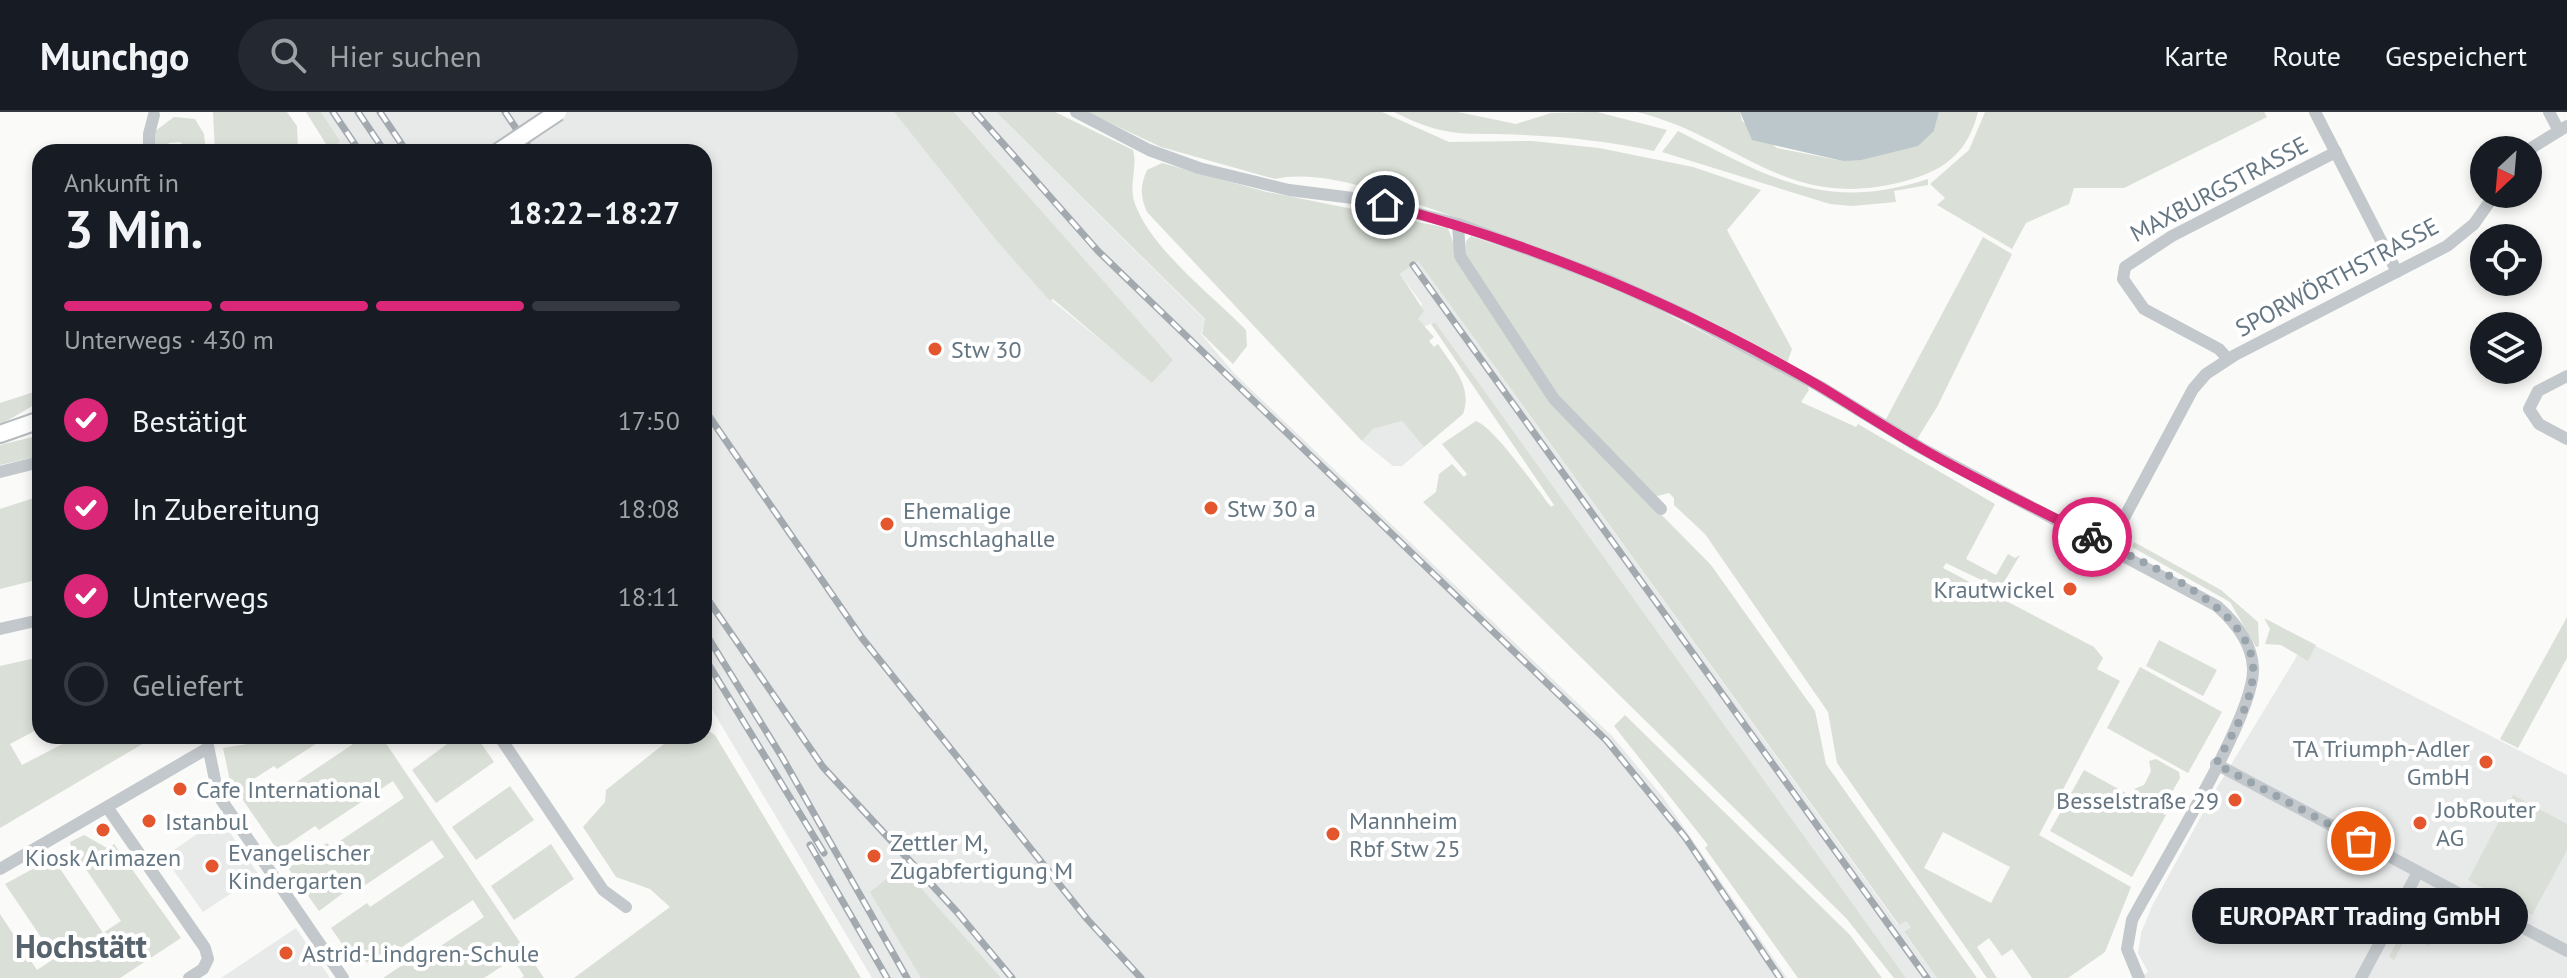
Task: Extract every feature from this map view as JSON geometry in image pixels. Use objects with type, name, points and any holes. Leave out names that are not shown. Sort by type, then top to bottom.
[{"type":"main road","points":[[510,144],[558,112]]},
{"type":"main road","points":[[0,434],[32,423]]},
{"type":"street","points":[[1076,112],[1149,150],[1199,168],[1289,190],[1361,199],[1458,224],[1604,278],[1685,315],[1819,386],[1921,448],[2217,606],[2245,641],[2253,667],[2249,697],[2132,920],[2127,949],[2139,978]]},
{"type":"street","points":[[2315,112],[2397,272]]},
{"type":"street","points":[[2542,141],[2563,128],[2549,112]]},
{"type":"street","points":[[149,144],[154,115]]},
{"type":"street","name":"MAXBURGSTRASSE","points":[[2125,267],[2131,259],[2172,236],[2336,152]]},
{"type":"street","name":"SPORWÖRTHSTRASSE","points":[[2109,546],[2193,389],[2228,359],[2463,235],[2484,208]]},
{"type":"street","points":[[1458,224],[1460,256],[1554,399],[1661,509]]},
{"type":"street","name":"SPORWÖRTHSTRASSE","points":[[2125,267],[2123,279],[2144,309],[2219,349],[2228,359]]},
{"type":"street","points":[[2567,376],[2538,391],[2529,409],[2539,424],[2567,439]]},
{"type":"street","points":[[0,472],[32,464]]},
{"type":"street","points":[[0,629],[32,622]]},
{"type":"street","points":[[0,869],[107,807],[204,744]]},
{"type":"street","points":[[207,744],[218,795],[343,978]]},
{"type":"street","points":[[504,744],[603,890],[626,907]]},
{"type":"street","points":[[2216,764],[2567,951]]},
{"type":"street","points":[[107,807],[205,948],[208,959],[203,969],[189,978]]},
{"type":"street","points":[[2361,978],[2418,872]]},
{"type":"shaded area","points":[[213,112],[287,112],[297,126],[298,144],[215,144]]},
{"type":"shaded area","points":[[306,112],[321,112],[340,141],[326,144]]},
{"type":"shaded area","points":[[321,112],[894,112],[996,240],[1051,300],[1153,382],[1172,360],[954,112],[996,112],[1205,320],[1201,334],[1235,374],[1612,736],[1663,797],[1787,978],[872,978],[712,709],[712,144],[338,144],[340,141]]},
{"type":"shaded area","points":[[894,112],[954,112],[1173,360],[1152,383],[1053,299],[1050,301],[996,240]]},
{"type":"shaded area","points":[[996,112],[1055,112],[1133,150],[1133,197],[1143,221],[1184,271],[1246,330],[1247,346],[1233,364],[1202,334],[1205,319]]},
{"type":"shaded area","points":[[1087,112],[1382,112],[1449,142],[1532,141],[1599,148],[1693,167],[1761,190],[1727,230],[1792,349],[1787,363],[1616,280],[1486,228],[1402,199],[1337,180],[1315,177],[1275,179],[1161,147]]},
{"type":"shaded area","points":[[1394,112],[1458,112],[1516,124],[1551,113],[1597,112],[1667,130],[1654,151],[1574,139],[1444,131]]},
{"type":"shaded area","points":[[1637,112],[1740,112],[1742,121],[1777,148],[1843,161],[1918,145],[1934,131],[1939,112],[1978,112],[1962,148],[1934,170],[1909,180],[1867,188],[1830,188],[1796,180],[1706,138]]},
{"type":"shaded area","points":[[1740,112],[1939,112],[1934,131],[1918,146],[1861,160],[1843,161],[1752,140]]},
{"type":"shaded area","points":[[1985,112],[2264,112],[2267,117],[2124,188],[2074,188],[2069,204],[2026,223],[2012,249],[1937,205],[1945,198],[1930,184],[1969,150]]},
{"type":"shaded area","points":[[174,117],[195,119],[204,134],[205,144],[154,144],[154,132]]},
{"type":"shaded area","points":[[1678,131],[1741,163],[1798,185],[1827,191],[1858,192],[1891,189],[1928,179],[1928,185],[1894,191],[1896,202],[1852,206],[1830,204],[1662,152]]},
{"type":"shaded area","points":[[1162,163],[1267,192],[1448,228],[1454,245],[1558,410],[1711,565],[1815,711],[1826,764],[1977,978],[1937,978],[1904,932],[1911,927],[1906,921],[1899,925],[1418,261],[1400,274],[1424,311],[1418,319],[1434,337],[1429,341],[1434,347],[1438,344],[1460,378],[1465,395],[1463,414],[1424,447],[1402,421],[1373,429],[1362,441],[1147,212],[1142,196],[1143,181],[1147,170]]},
{"type":"shaded area","points":[[1471,236],[1614,287],[1807,385],[1809,390],[1801,402],[1856,427],[1858,424],[1995,504],[1966,559],[1996,575],[2008,554],[2015,558],[2020,555],[2000,589],[1946,563],[1943,568],[2094,647],[2103,658],[2097,669],[2120,681],[2039,835],[2131,887],[2105,952],[2068,978],[2032,978],[2012,949],[2002,956],[1989,938],[1977,947],[1997,978],[1987,978],[1837,763],[1828,712],[1705,534],[1674,505],[1674,498],[1669,493],[1657,496],[1648,492],[1558,397],[1465,254],[1466,241]],"holes":[[[1943,832],[2010,867],[1991,903],[1924,868]]]},
{"type":"shaded area","points":[[1983,237],[2012,254],[1937,407],[1917,439],[1885,421]]},
{"type":"shaded area","points":[[1418,261],[1898,925],[1906,920],[1911,927],[1904,933],[1937,978],[1906,978],[1435,322],[1423,327],[1417,318],[1422,304],[1400,274]]},
{"type":"shaded area","points":[[1435,322],[1906,978],[1894,978],[1846,918],[1423,502],[1436,492],[1439,474],[1452,464],[1464,477],[1467,474],[1442,444],[1476,421],[1493,434],[1551,507],[1554,505],[1431,324]]},
{"type":"shaded area","points":[[32,393],[32,406],[0,425],[0,403]]},
{"type":"shaded area","points":[[1402,421],[1424,447],[1402,466],[1393,466],[1362,441],[1373,429]]},
{"type":"shaded area","points":[[32,437],[32,458],[0,465],[0,445]]},
{"type":"shaded area","points":[[32,499],[32,581],[0,589],[0,509]]},
{"type":"shaded area","points":[[2134,542],[2221,590],[2258,622],[2259,646],[2256,647],[2230,602],[2132,547]]},
{"type":"shaded area","points":[[2567,617],[2567,658],[2518,748],[2500,739]]},
{"type":"shaded area","points":[[2264,618],[2316,645],[2308,661],[2281,645],[2265,644],[2270,629]]},
{"type":"shaded area","points":[[2159,640],[2217,670],[2203,696],[2146,666]]},
{"type":"shaded area","points":[[2306,641],[2567,775],[2567,978],[2139,978],[2148,972],[2138,953],[2141,933],[2152,906],[2215,791]]},
{"type":"shaded area","points":[[32,659],[32,732],[10,744],[22,765],[63,744],[142,744],[0,828],[0,666]]},
{"type":"shaded area","points":[[2140,667],[2222,712],[2188,773],[2107,728]]},
{"type":"shaded area","points":[[1625,715],[1850,935],[1882,978],[1798,978],[1705,848],[1708,845],[1614,726]]},
{"type":"shaded area","points":[[712,733],[715,735],[861,978],[574,978],[670,907],[650,889],[616,877],[583,827],[605,802],[606,790],[664,744],[712,744]]},
{"type":"shaded area","points":[[246,744],[316,744],[277,769],[274,766],[246,784],[258,802],[286,783],[289,787],[353,744],[386,744],[544,978],[522,978],[524,976],[513,959],[484,978],[383,978],[407,962],[411,966],[484,917],[473,900],[399,949],[395,944],[367,963],[362,956],[354,961],[331,928],[367,903],[370,907],[444,857],[432,840],[358,890],[354,885],[319,911],[288,868],[327,843],[331,847],[404,798],[393,781],[319,830],[315,826],[278,851],[230,781],[223,748]]},
{"type":"shaded area","points":[[447,744],[482,744],[494,762],[436,803],[412,770]]},
{"type":"shaded area","points":[[2156,759],[2179,772],[2180,778],[2163,808],[2134,789],[2144,785],[2151,771],[2149,761]]},
{"type":"shaded area","points":[[2084,770],[2166,815],[2132,877],[2050,831]]},
{"type":"shaded area","points":[[510,786],[534,820],[476,860],[452,827]]},
{"type":"shaded area","points":[[2513,795],[2567,824],[2567,850],[2532,915],[2468,880]]},
{"type":"shaded area","name":"Evangelischer Kindergarten","points":[[220,818],[259,875],[203,912],[164,857]]},
{"type":"shaded area","points":[[84,835],[109,849],[114,844],[181,938],[120,978],[0,978],[0,914],[37,970],[55,958],[5,884],[53,858],[103,933],[121,921],[71,847],[70,842]]},
{"type":"shaded area","points":[[551,844],[574,879],[514,920],[491,886]]},
{"type":"shaded area","points":[[902,867],[1001,978],[921,978],[870,892]]},
{"type":"shaded area","points":[[2432,897],[2495,929],[2490,937],[2457,919],[2444,944],[2440,942],[2439,934],[2449,915],[2429,905],[2423,916],[2413,912],[2418,902]]},
{"type":"shaded area","points":[[2406,924],[2432,939],[2429,946],[2407,935],[2394,960],[2389,957]]},
{"type":"shaded area","name":"Astrid-Lindgren-Schule","points":[[296,928],[330,978],[221,978]]},
{"type":"railway","points":[[333,112],[355,144]]},
{"type":"railway","points":[[358,112],[380,144]]},
{"type":"railway","points":[[380,112],[402,144]]},
{"type":"railway","points":[[505,112],[527,144]]},
{"type":"railway","points":[[975,112],[1098,251],[1607,741],[1685,837],[1780,978]]},
{"type":"railway","points":[[1413,265],[1927,978]]},
{"type":"railway","points":[[712,421],[862,638],[1087,919],[1141,978]]},
{"type":"railway","points":[[712,606],[823,767],[957,912],[1012,978]]},
{"type":"railway","points":[[712,644],[782,757],[907,978]]},
{"type":"railway","points":[[712,670],[824,853]]},
{"type":"railway","points":[[810,845],[887,978]]},
{"type":"way so far","points":[[2092,537],[2217,606],[2245,641],[2253,667],[2249,697],[2216,764],[2361,841]]},
{"type":"place","name":"Stw 30","points":[[935,349]]},
{"type":"place","name":"Stw 30 a","points":[[1211,508]]},
{"type":"place","name":"Ehemalige Umschlaghalle","points":[[887,524]]},
{"type":"place","name":"Krautwickel","points":[[2070,589]]},
{"type":"place","name":"TA Triumph-Adler GmbH","points":[[2486,762]]},
{"type":"place","name":"Cafe International","points":[[180,789]]},
{"type":"place","name":"Besselstraße 29","points":[[2235,800]]},
{"type":"place","name":"Istanbul","points":[[149,821]]},
{"type":"place","name":"JobRouter AG","points":[[2420,823]]},
{"type":"place","name":"Kiosk Arimazen","points":[[103,830]]},
{"type":"place","name":"Mannheim Rbf Stw 25","points":[[1333,834]]},
{"type":"place","name":"EUROPART Trading GmbH","points":[[2361,841]]},
{"type":"place","name":"Zettler M, Zugabfertigung M","points":[[874,856]]},
{"type":"place","name":"Evangelischer Kindergarten","points":[[212,866]]},
{"type":"place","name":"Astrid-Lindgren-Schule","points":[[286,953]]},
{"type":"district","name":"Hochstätt","points":[[81,946]]},
{"type":"route","points":[[1385,205],[1458,224],[1534,251],[1604,278],[1685,315],[1819,386],[1921,448],[2092,537]]}]
